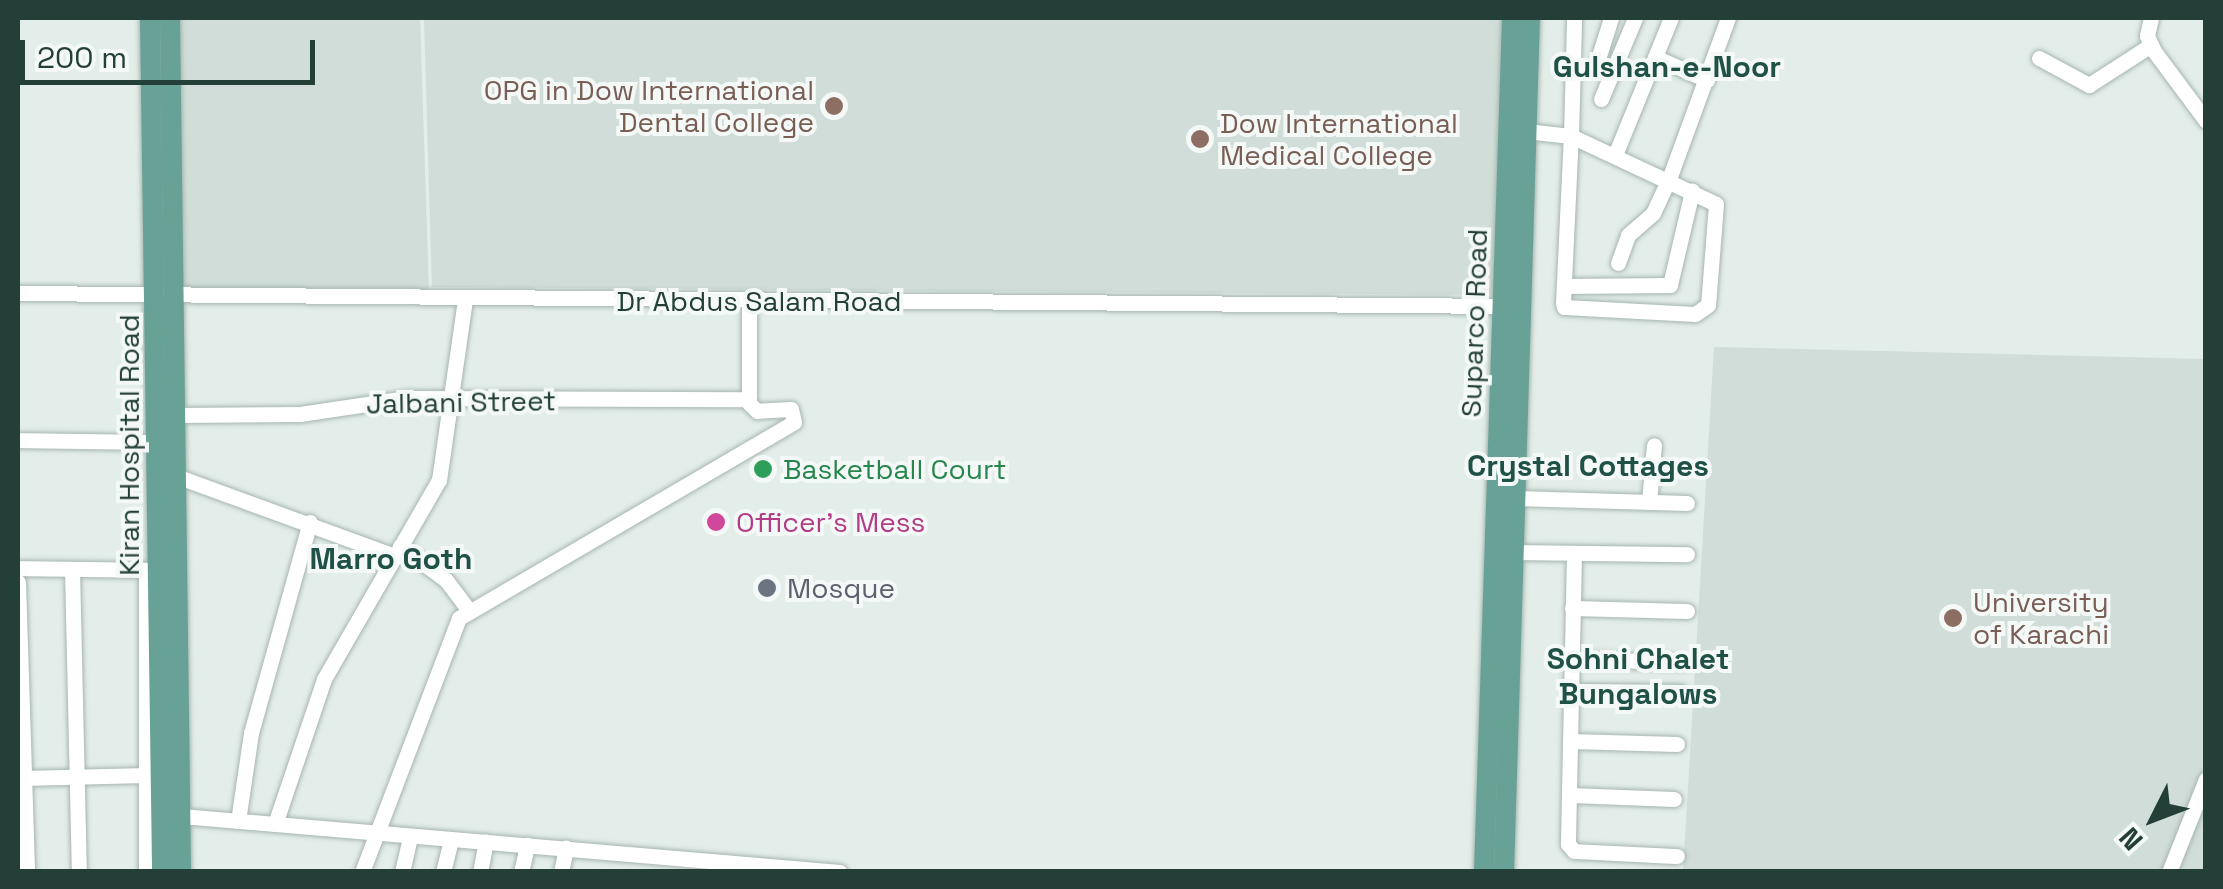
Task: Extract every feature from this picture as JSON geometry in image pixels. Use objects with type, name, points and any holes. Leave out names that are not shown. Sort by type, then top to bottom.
[{"type":"main road","name":"Kiran Hospital Road","points":[[150,18],[175,414],[165,442],[176,476],[181,872]]},
{"type":"main road","name":"Kiran Hospital Road","points":[[162,872],[153,775],[152,570],[165,442],[170,18]]},
{"type":"main road","name":"Suparco Road","points":[[1484,872],[1499,664],[1513,552],[1516,166],[1512,18]]},
{"type":"main road","name":"Suparco Road","points":[[1504,872],[1499,664],[1501,306],[1516,166],[1526,131],[1530,18]]},
{"type":"street","points":[[1526,131],[1571,136],[1669,179],[1720,212],[1711,296],[1701,311],[1569,312],[1564,286],[1571,136],[1574,18]]},
{"type":"street","points":[[1598,59],[1611,18]]},
{"type":"street","points":[[1601,99],[1635,18]]},
{"type":"street","points":[[1615,155],[1671,18]]},
{"type":"street","points":[[1618,263],[1628,234],[1653,214],[1669,179],[1728,18]]},
{"type":"street","points":[[2151,18],[2151,44],[2206,122]]},
{"type":"street","points":[[2039,58],[2089,84],[2151,44]]},
{"type":"street","points":[[1655,57],[1707,80]]},
{"type":"street","points":[[1564,286],[1670,285],[1692,191]]},
{"type":"street","name":"Dr Abdus Salam Road","points":[[18,293],[466,300],[1501,306]]},
{"type":"street","points":[[275,824],[324,679],[439,480],[466,300]]},
{"type":"street","points":[[748,399],[749,301]]},
{"type":"street","name":"Jalbani Street","points":[[175,414],[300,414],[407,398],[748,399],[757,411],[791,409],[796,420],[468,610]]},
{"type":"street","points":[[18,440],[165,442]]},
{"type":"street","points":[[1649,502],[1654,445]]},
{"type":"street","points":[[176,476],[397,551],[446,580],[468,610],[451,628],[362,872]]},
{"type":"street","points":[[1514,498],[1687,503]]},
{"type":"street","points":[[238,821],[251,733],[310,522]]},
{"type":"street","points":[[1513,552],[1688,554]]},
{"type":"street","points":[[1574,554],[1569,848],[1677,856]]},
{"type":"street","points":[[18,568],[152,570]]},
{"type":"street","points":[[72,569],[79,872]]},
{"type":"street","points":[[18,582],[21,778],[27,872]]},
{"type":"street","points":[[1572,608],[1687,611]]},
{"type":"street","points":[[1572,660],[1682,662]]},
{"type":"street","points":[[1572,691],[1682,692]]},
{"type":"street","points":[[1570,741],[1676,744]]},
{"type":"street","points":[[21,778],[153,775],[146,872]]},
{"type":"street","points":[[2169,872],[2206,779]]},
{"type":"street","points":[[1570,795],[1674,799]]},
{"type":"street","points":[[181,816],[840,872]]},
{"type":"street","points":[[402,872],[410,837]]},
{"type":"street","points":[[443,872],[451,840]]},
{"type":"street","points":[[480,872],[486,842]]},
{"type":"street","points":[[521,872],[527,845]]},
{"type":"street","points":[[561,872],[566,848]]},
{"type":"street","points":[[652,872],[660,855]]},
{"type":"shaded area","points":[[169,18],[420,18],[429,296],[174,294]]},
{"type":"shaded area","points":[[424,18],[1512,18],[1503,295],[432,287]]},
{"type":"shaded area","name":"University of Karachi","points":[[1714,347],[2205,359],[2205,871],[1683,872]]},
{"type":"place","name":"OPG in Dow International Dental College","points":[[834,106]]},
{"type":"place","name":"Dow International Medical College","points":[[1200,139]]},
{"type":"place","name":"Basketball Court","points":[[763,469]]},
{"type":"place","name":"Officer's Mess","points":[[716,522]]},
{"type":"place","name":"Mosque","points":[[767,588]]},
{"type":"place","name":"University of Karachi","points":[[1953,618]]},
{"type":"district","name":"Gulshan-e-Noor","points":[[1667,67]]},
{"type":"district","name":"Crystal Cottages","points":[[1588,466]]},
{"type":"district","name":"Marro Goth","points":[[391,559]]},
{"type":"district","name":"Sohni Chalet Bungalows","points":[[1638,676]]}]
